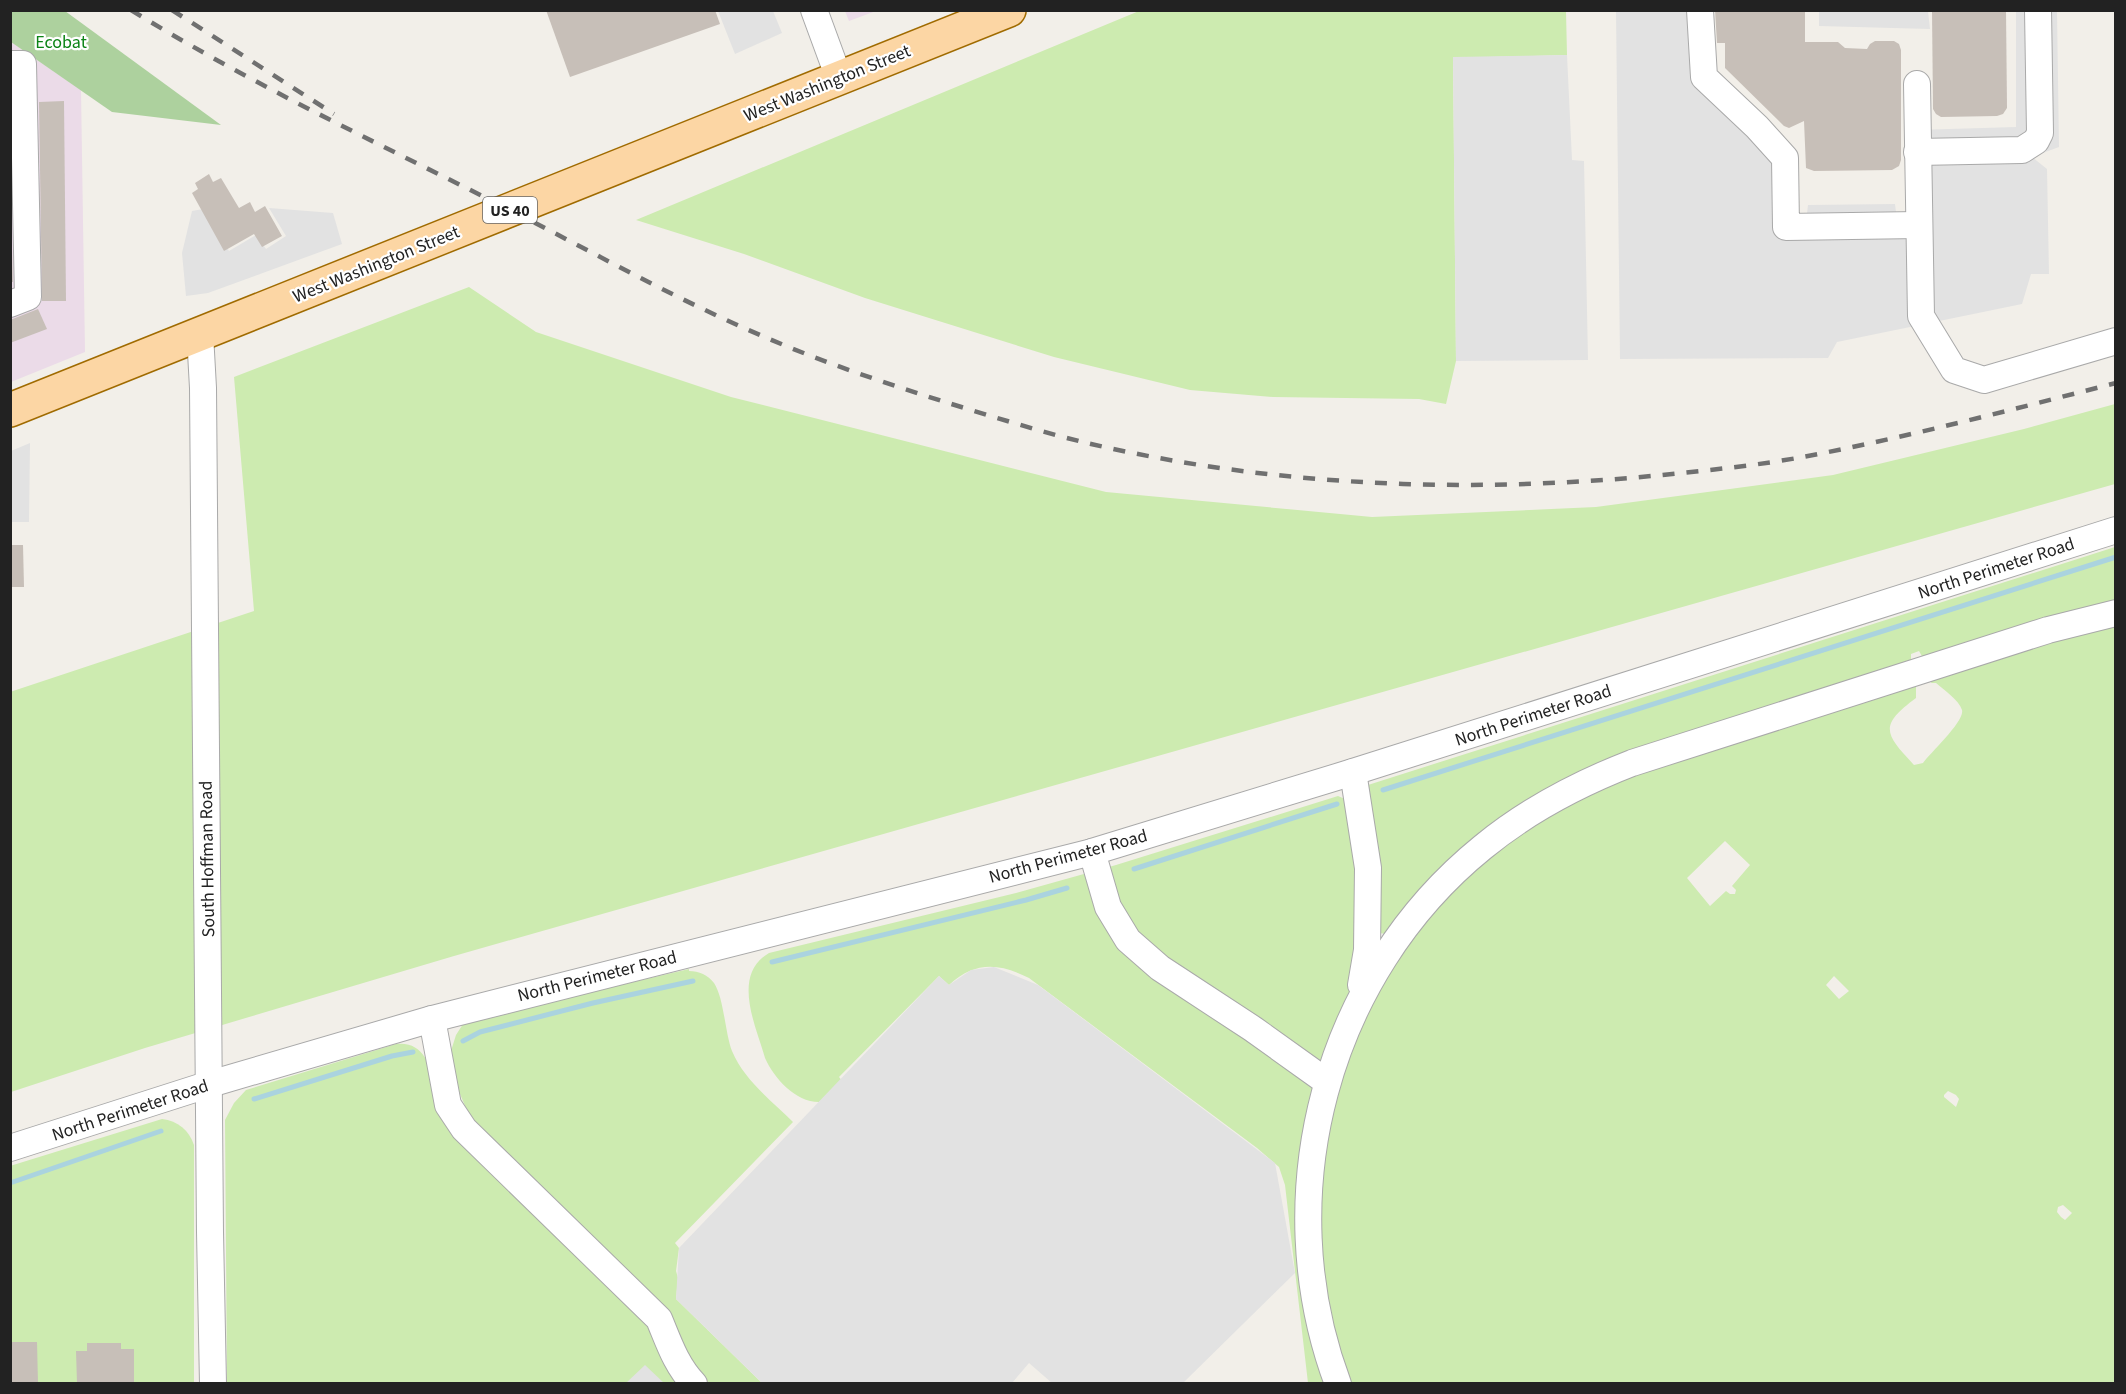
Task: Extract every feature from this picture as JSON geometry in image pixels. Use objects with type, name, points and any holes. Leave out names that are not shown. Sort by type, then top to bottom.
[{"type":"main road","name":"West Washington Street","points":[[10,410],[1009,10]]},
{"type":"street","points":[[814,10],[839,78]]},
{"type":"street","points":[[1700,10],[1704,77],[1757,127],[1785,158],[1786,227],[1918,225]]},
{"type":"street","points":[[1917,152],[2022,150],[2036,141],[2040,133],[2038,10]]},
{"type":"street","points":[[10,64],[23,64],[18,109],[28,297],[10,304]]},
{"type":"street","points":[[1917,84],[1921,316],[1954,370],[1984,380],[2115,341]]},
{"type":"street","name":"South Hoffman Road","points":[[200,334],[203,388],[213,1383]]},
{"type":"street","name":"North Perimeter Road","points":[[10,1148],[210,1084],[432,1019],[1092,852],[1353,772],[2115,530]]},
{"type":"street","points":[[1338,1383],[1312,1285],[1308,1206],[1312,1150],[1335,1054],[1359,1000],[1383,958],[1437,889],[1488,843],[1561,794],[1591,779],[1651,757],[2048,630],[2115,613]]},
{"type":"street","points":[[1353,772],[1368,868],[1367,950],[1359,1000]]},
{"type":"street","points":[[1092,852],[1108,907],[1128,940],[1160,968],[1253,1029],[1327,1082]]},
{"type":"street","points":[[432,1019],[448,1104],[464,1129],[659,1319],[682,1371],[694,1383]]},
{"type":"shaded area","points":[[845,10],[876,11],[849,21]]},
{"type":"shaded area","points":[[718,11],[773,11],[782,33],[735,54]]},
{"type":"shaded area","points":[[1616,11],[1704,11],[1704,64],[1794,153],[1790,219],[1806,222],[1808,205],[1895,204],[1897,220],[1918,219],[1915,130],[2016,127],[2016,11],[2057,11],[2059,147],[2032,157],[2047,169],[2049,274],[2031,274],[2022,304],[1837,342],[1828,358],[1620,359]]},
{"type":"shaded area","points":[[1819,11],[1928,11],[1930,29],[1819,26]]},
{"type":"shaded area","points":[[11,42],[81,90],[85,352],[11,382]]},
{"type":"shaded area","points":[[1567,55],[1572,160],[1584,161],[1588,360],[1456,361],[1453,57]]},
{"type":"shaded area","points":[[269,208],[333,213],[342,244],[208,293],[186,296],[182,253],[192,211],[203,209],[229,251],[256,235],[266,249],[286,236]]},
{"type":"shaded area","points":[[30,443],[29,522],[11,522],[11,451]]},
{"type":"shaded area","points":[[994,967],[1038,985],[1275,1163],[1295,1273],[1183,1383],[1052,1383],[1029,1363],[1012,1383],[762,1383],[676,1299],[679,1248],[939,976],[949,985],[971,970]]},
{"type":"shaded area","points":[[645,1365],[664,1383],[626,1383]]},
{"type":"green space","name":"Ecobat","points":[[11,11],[65,11],[221,125],[112,112],[11,42]]},
{"type":"green space","points":[[1139,11],[1566,11],[1567,55],[1453,58],[1456,361],[1446,404],[1419,399],[1273,397],[1190,390],[1054,357],[865,298],[744,254],[636,220]]},
{"type":"green space","points":[[469,287],[536,332],[731,397],[1106,492],[1372,517],[1596,507],[1833,475],[2024,429],[2115,404],[2115,484],[454,956],[145,1048],[11,1092],[10,692],[254,611],[234,377]]},
{"type":"green space","points":[[2115,547],[2115,604],[1923,658],[1919,651],[1911,654],[1911,663],[1605,764],[1387,934],[1378,933],[1368,785]]},
{"type":"green space","points":[[2115,624],[2115,1383],[1348,1384],[1337,1350],[1319,1251],[1323,1140],[1355,1031],[1420,922],[1515,834],[1604,785],[1914,685],[1916,686],[1916,698],[1896,716],[1891,723],[1890,730],[1892,738],[1914,765],[1923,763],[1953,729],[1962,710],[1951,695],[1936,683],[1931,683],[1932,680],[2066,636]],"holes":[[[1725,841],[1750,865],[1732,886],[1736,890],[1735,894],[1726,891],[1710,906],[1687,878]],[[1834,976],[1849,991],[1839,999],[1826,985]],[[1948,1091],[1956,1095],[1959,1099],[1956,1107],[1944,1095]],[[2063,1205],[2072,1213],[2065,1220],[2057,1212],[2058,1207]]]},
{"type":"green space","points":[[1338,796],[1345,799],[1362,871],[1351,987],[1327,1048],[1313,1092],[1303,1145],[1328,1383],[1308,1383],[1285,1185],[1279,1167],[1257,1148],[1029,978],[997,967],[978,968],[959,977],[949,985],[939,976],[839,1077],[843,1082],[819,1102],[802,1098],[786,1087],[765,1058],[752,1017],[749,987],[751,974],[758,963],[769,953],[1016,893],[1116,865]]},
{"type":"green space","points":[[689,969],[689,971],[706,976],[714,983],[720,997],[730,1044],[737,1062],[759,1090],[793,1122],[675,1243],[679,1248],[676,1299],[762,1383],[710,1383],[707,1381],[687,1355],[511,1157],[469,1115],[457,1087],[450,1054],[456,1035],[463,1024]]},
{"type":"green space","points":[[396,1044],[413,1046],[424,1055],[436,1084],[648,1325],[681,1383],[227,1383],[225,1120],[234,1103],[246,1090]]},
{"type":"green space","points":[[162,1119],[182,1127],[194,1145],[194,1383],[11,1383],[10,1166]]},
{"type":"building","points":[[546,10],[715,10],[720,24],[570,77]]},
{"type":"building","points":[[1715,10],[1805,10],[1805,42],[1838,42],[1845,48],[1867,49],[1875,41],[1894,41],[1899,44],[1901,50],[1901,160],[1899,166],[1892,170],[1814,171],[1806,168],[1804,121],[1789,128],[1784,126],[1725,68],[1725,43],[1717,43]]},
{"type":"building","points":[[1932,10],[2006,10],[2007,108],[2003,114],[1941,117],[1936,114],[1933,109]]},
{"type":"building","points":[[64,101],[66,301],[42,301],[39,102]]},
{"type":"building","points":[[209,174],[213,182],[221,178],[239,208],[250,202],[255,212],[265,206],[282,236],[262,247],[254,234],[224,251],[192,193],[198,189],[195,183]]},
{"type":"building","points":[[10,181],[13,282],[10,282]]},
{"type":"building","points":[[38,309],[47,329],[10,343],[10,320]]},
{"type":"building","points":[[10,545],[23,545],[24,587],[10,587]]},
{"type":"building","points":[[10,1342],[37,1342],[38,1383],[10,1383]]},
{"type":"building","points":[[87,1343],[121,1343],[121,1349],[134,1349],[134,1383],[77,1383],[76,1351],[87,1351]]},
{"type":"waterway","points":[[1383,790],[2116,557]]},
{"type":"waterway","points":[[1134,869],[1337,804]]},
{"type":"waterway","points":[[772,962],[1067,888]]},
{"type":"waterway","points":[[463,1041],[480,1032],[593,1003],[693,981]]},
{"type":"waterway","points":[[254,1099],[392,1056],[413,1052]]},
{"type":"waterway","points":[[10,1183],[161,1131]]},
{"type":"railway","points":[[131,10],[222,63],[315,112],[667,291],[767,338],[855,372],[1016,424],[1070,439],[1158,458],[1229,469],[1373,483],[1445,485],[1590,481],[1717,469],[1808,456],[1924,431],[2116,383]]},
{"type":"railway","points":[[172,10],[334,114]]}]
